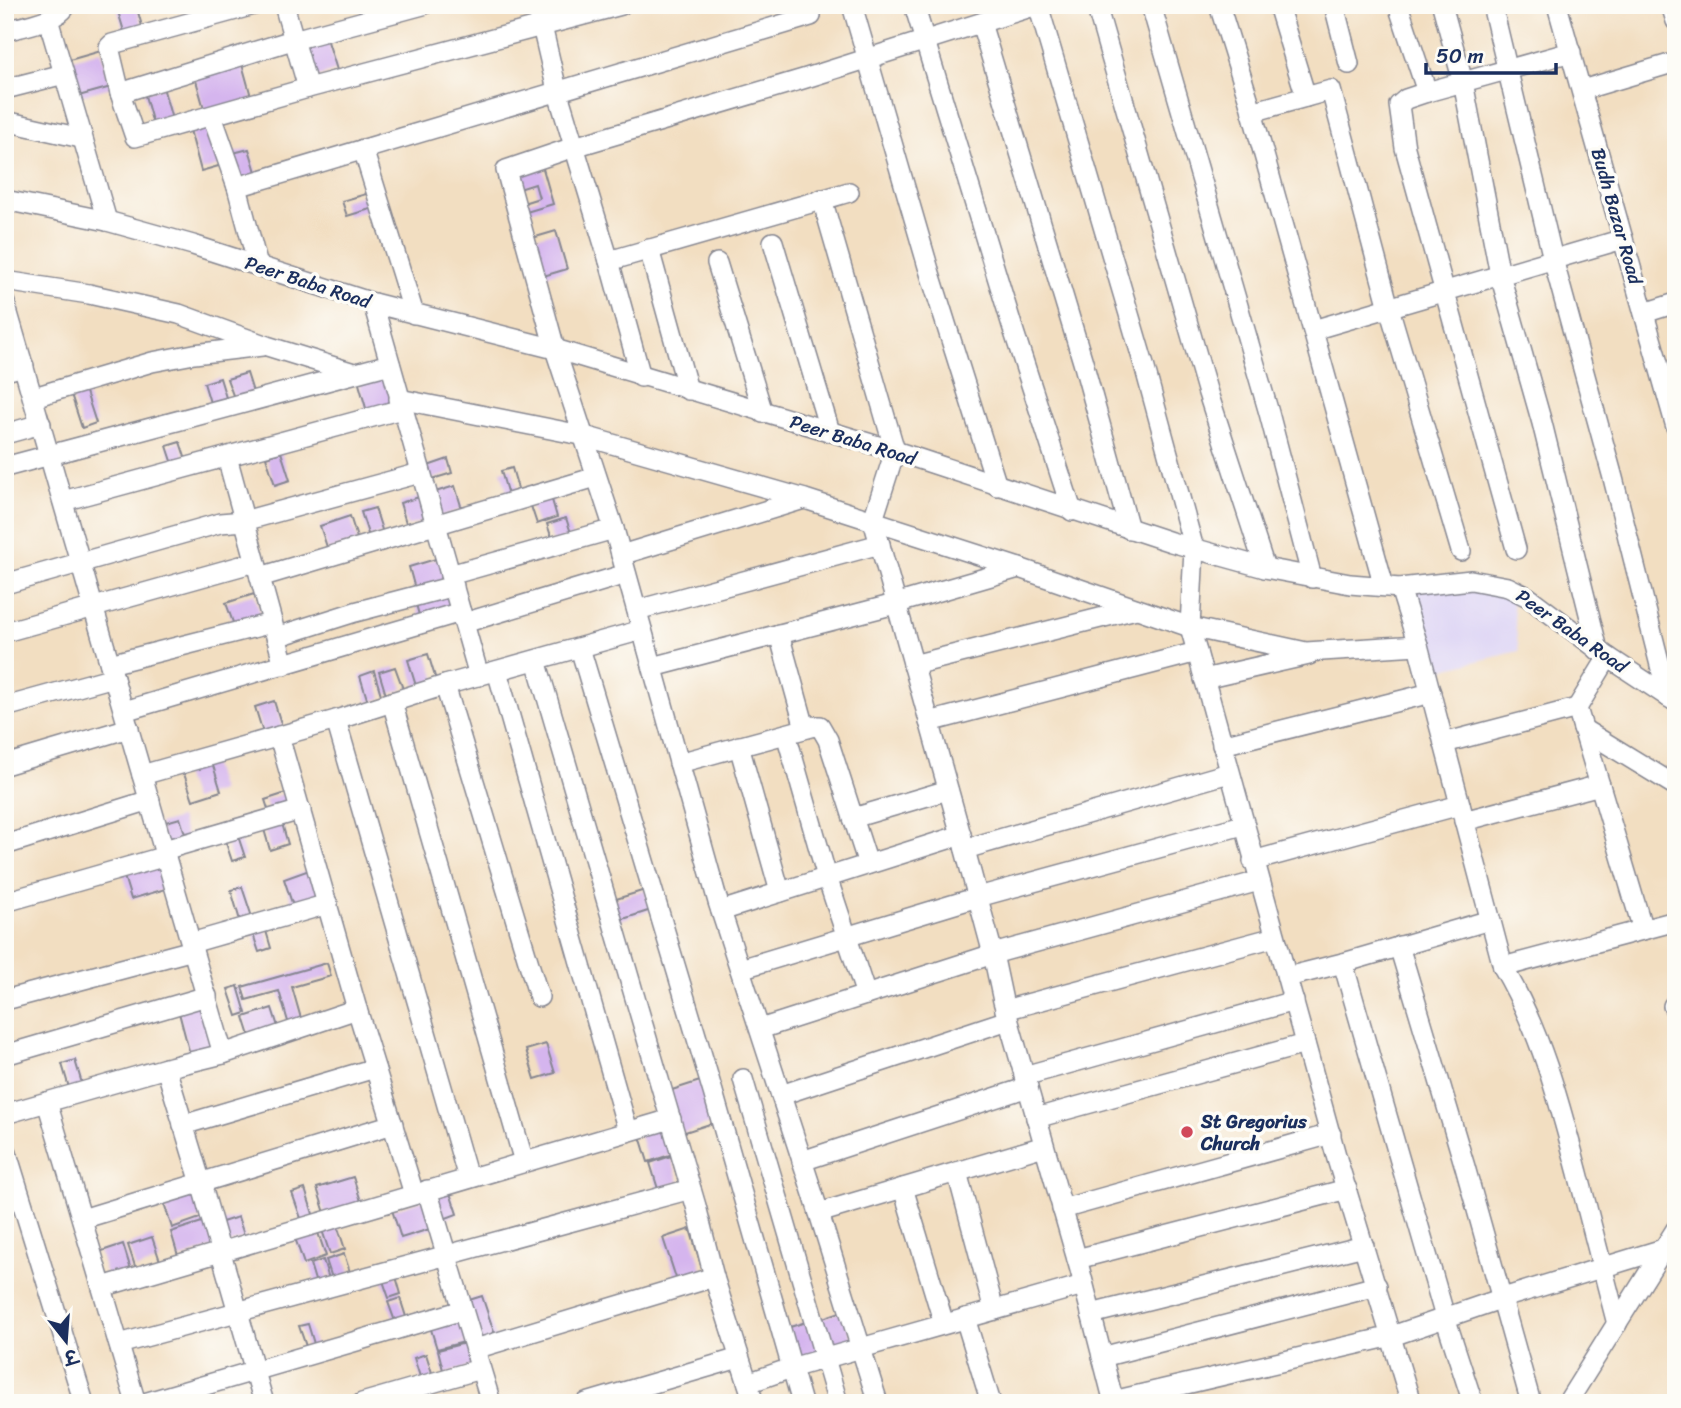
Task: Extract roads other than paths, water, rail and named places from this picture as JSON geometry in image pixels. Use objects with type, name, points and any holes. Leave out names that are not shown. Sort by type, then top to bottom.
[{"type":"street","points":[[5,31],[48,19],[64,11],[66,5]]},
{"type":"street","points":[[254,5],[112,44],[109,51],[135,138],[308,88],[543,28],[621,5]]},
{"type":"street","points":[[284,5],[308,88]]},
{"type":"street","points":[[120,93],[293,40],[423,5]]},
{"type":"street","points":[[537,5],[557,90],[641,377]]},
{"type":"street","points":[[852,5],[929,270],[997,486]]},
{"type":"street","points":[[914,5],[1072,511]]},
{"type":"street","points":[[970,5],[1083,362],[1129,529]]},
{"type":"street","points":[[878,1403],[820,1213],[720,911],[614,529],[555,349],[506,170],[1038,5],[1144,365],[1194,549],[1191,627],[1229,773],[1331,1134],[1411,1403]]},
{"type":"street","points":[[1096,5],[1207,390],[1265,569]]},
{"type":"street","points":[[1151,5],[1269,413],[1312,578]]},
{"type":"street","points":[[1219,5],[1313,330],[1392,587],[1418,645],[1503,967],[1520,997],[1544,1052],[1561,1107],[1616,1324]]},
{"type":"street","points":[[1278,5],[1306,97]]},
{"type":"street","points":[[1334,5],[1349,64]]},
{"type":"street","points":[[1398,5],[1427,92]]},
{"type":"street","points":[[1442,5],[1463,82],[1500,275],[1603,654],[1577,708],[1643,930]]},
{"type":"street","points":[[1492,5],[1553,259],[1672,700]]},
{"type":"street","name":"Budh Bazar Road","points":[[1557,5],[1676,427]]},
{"type":"street","points":[[1671,5],[1676,21]]},
{"type":"street","points":[[237,187],[811,16]]},
{"type":"street","points":[[48,19],[107,221]]},
{"type":"street","points":[[1516,549],[1405,148],[1399,105],[1405,99],[1427,92],[1571,52]]},
{"type":"street","points":[[1582,90],[1676,62]]},
{"type":"street","points":[[5,89],[64,74]]},
{"type":"street","points":[[1252,112],[1331,90],[1389,308],[1461,551]]},
{"type":"street","points":[[212,116],[237,187],[258,266]]},
{"type":"street","points":[[5,121],[81,138]]},
{"type":"street","points":[[363,149],[414,314]]},
{"type":"street","points":[[609,261],[849,192]]},
{"type":"street","name":"Peer Baba Road","points":[[5,200],[107,221],[373,303],[555,349],[895,452],[1072,511],[1265,569],[1312,578],[1392,587],[1471,580],[1508,587],[1528,597],[1603,654],[1672,700]]},
{"type":"street","points":[[822,200],[895,452],[873,520],[978,897],[1007,1015],[1113,1402],[1392,1336],[1503,1298],[1663,1249]]},
{"type":"street","points":[[1313,330],[1623,239]]},
{"type":"street","points":[[773,242],[830,432]]},
{"type":"street","points":[[649,249],[688,390]]},
{"type":"street","points":[[717,263],[763,413]]},
{"type":"street","points":[[5,281],[89,294],[179,314],[267,346],[354,373]]},
{"type":"street","points":[[373,303],[462,618],[488,673],[628,1131]]},
{"type":"street","points":[[1644,313],[1676,303]]},
{"type":"street","points":[[6,306],[15,369],[34,397],[223,1054]]},
{"type":"street","points":[[34,397],[152,362],[194,354],[267,346]]},
{"type":"street","points":[[5,467],[390,364]]},
{"type":"street","points":[[63,502],[227,457],[401,404],[581,435],[873,520],[1191,627],[1306,652],[1418,645]]},
{"type":"street","points":[[5,434],[41,424]]},
{"type":"street","points":[[227,457],[284,665]]},
{"type":"street","points":[[5,584],[220,523],[244,521],[420,472]]},
{"type":"street","points":[[5,632],[94,607],[258,570],[435,524],[596,477]]},
{"type":"street","points":[[5,765],[284,665],[462,618],[804,499]]},
{"type":"street","points":[[5,707],[112,671],[355,612],[614,529]]},
{"type":"street","points":[[637,610],[880,544]]},
{"type":"street","points":[[653,667],[895,604],[1019,568]]},
{"type":"street","points":[[913,665],[1136,609]]},
{"type":"street","points":[[142,775],[642,630]]},
{"type":"street","points":[[779,634],[796,731],[827,877],[866,995]]},
{"type":"street","points":[[580,648],[713,1092],[802,1403]]},
{"type":"street","points":[[1204,679],[1328,651]]},
{"type":"street","points":[[929,722],[1197,652]]},
{"type":"street","points":[[536,660],[671,1119],[714,1277],[754,1403]]},
{"type":"street","points":[[445,685],[539,997]]},
{"type":"street","points":[[1222,745],[1431,693]]},
{"type":"street","points":[[392,702],[524,1162]]},
{"type":"street","points":[[1444,743],[1577,708]]},
{"type":"street","points":[[335,720],[468,1178]]},
{"type":"street","points":[[679,763],[815,726],[823,730],[868,864]]},
{"type":"street","points":[[1583,729],[1676,786]]},
{"type":"street","points":[[279,736],[357,1009],[393,1124],[446,1256],[491,1403]]},
{"type":"street","points":[[739,746],[780,892]]},
{"type":"street","points":[[720,911],[868,864],[1229,773]]},
{"type":"street","points":[[1253,861],[1462,813],[1601,785]]},
{"type":"street","points":[[853,818],[948,790]]},
{"type":"street","points":[[5,845],[150,800]]},
{"type":"street","points":[[5,902],[301,810]]},
{"type":"street","points":[[740,970],[978,897],[1243,825]]},
{"type":"street","points":[[760,1030],[993,954],[1259,881]]},
{"type":"street","points":[[5,1000],[328,904]]},
{"type":"street","points":[[1286,977],[1490,920]]},
{"type":"street","points":[[1503,967],[1676,921]]},
{"type":"street","points":[[781,1095],[1007,1015],[1275,937]]},
{"type":"street","points":[[1399,946],[1503,1298],[1531,1403]]},
{"type":"street","points":[[1343,963],[1473,1403]]},
{"type":"street","points":[[5,1055],[206,996]]},
{"type":"street","points":[[802,1161],[1026,1082],[1294,1001]]},
{"type":"street","points":[[5,1114],[223,1054],[357,1009]]},
{"type":"street","points":[[1036,1118],[1306,1044]]},
{"type":"street","points":[[166,1068],[264,1403]]},
{"type":"street","points":[[184,1125],[376,1068]]},
{"type":"street","points":[[743,1079],[838,1403]]},
{"type":"street","points":[[47,1102],[136,1403]]},
{"type":"street","points":[[102,1287],[671,1119]]},
{"type":"street","points":[[82,1219],[393,1124]]},
{"type":"street","points":[[1062,1209],[1331,1134]]},
{"type":"street","points":[[820,1213],[1044,1146]]},
{"type":"street","points":[[5,1147],[84,1403]]},
{"type":"street","points":[[957,1172],[994,1310]]},
{"type":"street","points":[[903,1188],[944,1324]]},
{"type":"street","points":[[119,1344],[691,1189]]},
{"type":"street","points":[[1076,1259],[1347,1189]]},
{"type":"street","points":[[1567,1403],[1676,1229]]},
{"type":"street","points":[[1091,1314],[1364,1246]]},
{"type":"street","points":[[475,1349],[714,1277]]},
{"type":"street","points":[[748,1383],[791,1368],[1083,1285]]},
{"type":"street","points":[[1102,1357],[1377,1286]]},
{"type":"street","points":[[144,1403],[463,1310]]},
{"type":"street","points":[[965,1318],[991,1403]]},
{"type":"street","points":[[586,1403],[739,1358]]},
{"type":"street","points":[[362,1403],[480,1369]]},
{"type":"place","name":"St Gregorius Church","points":[[1187,1132]]}]
